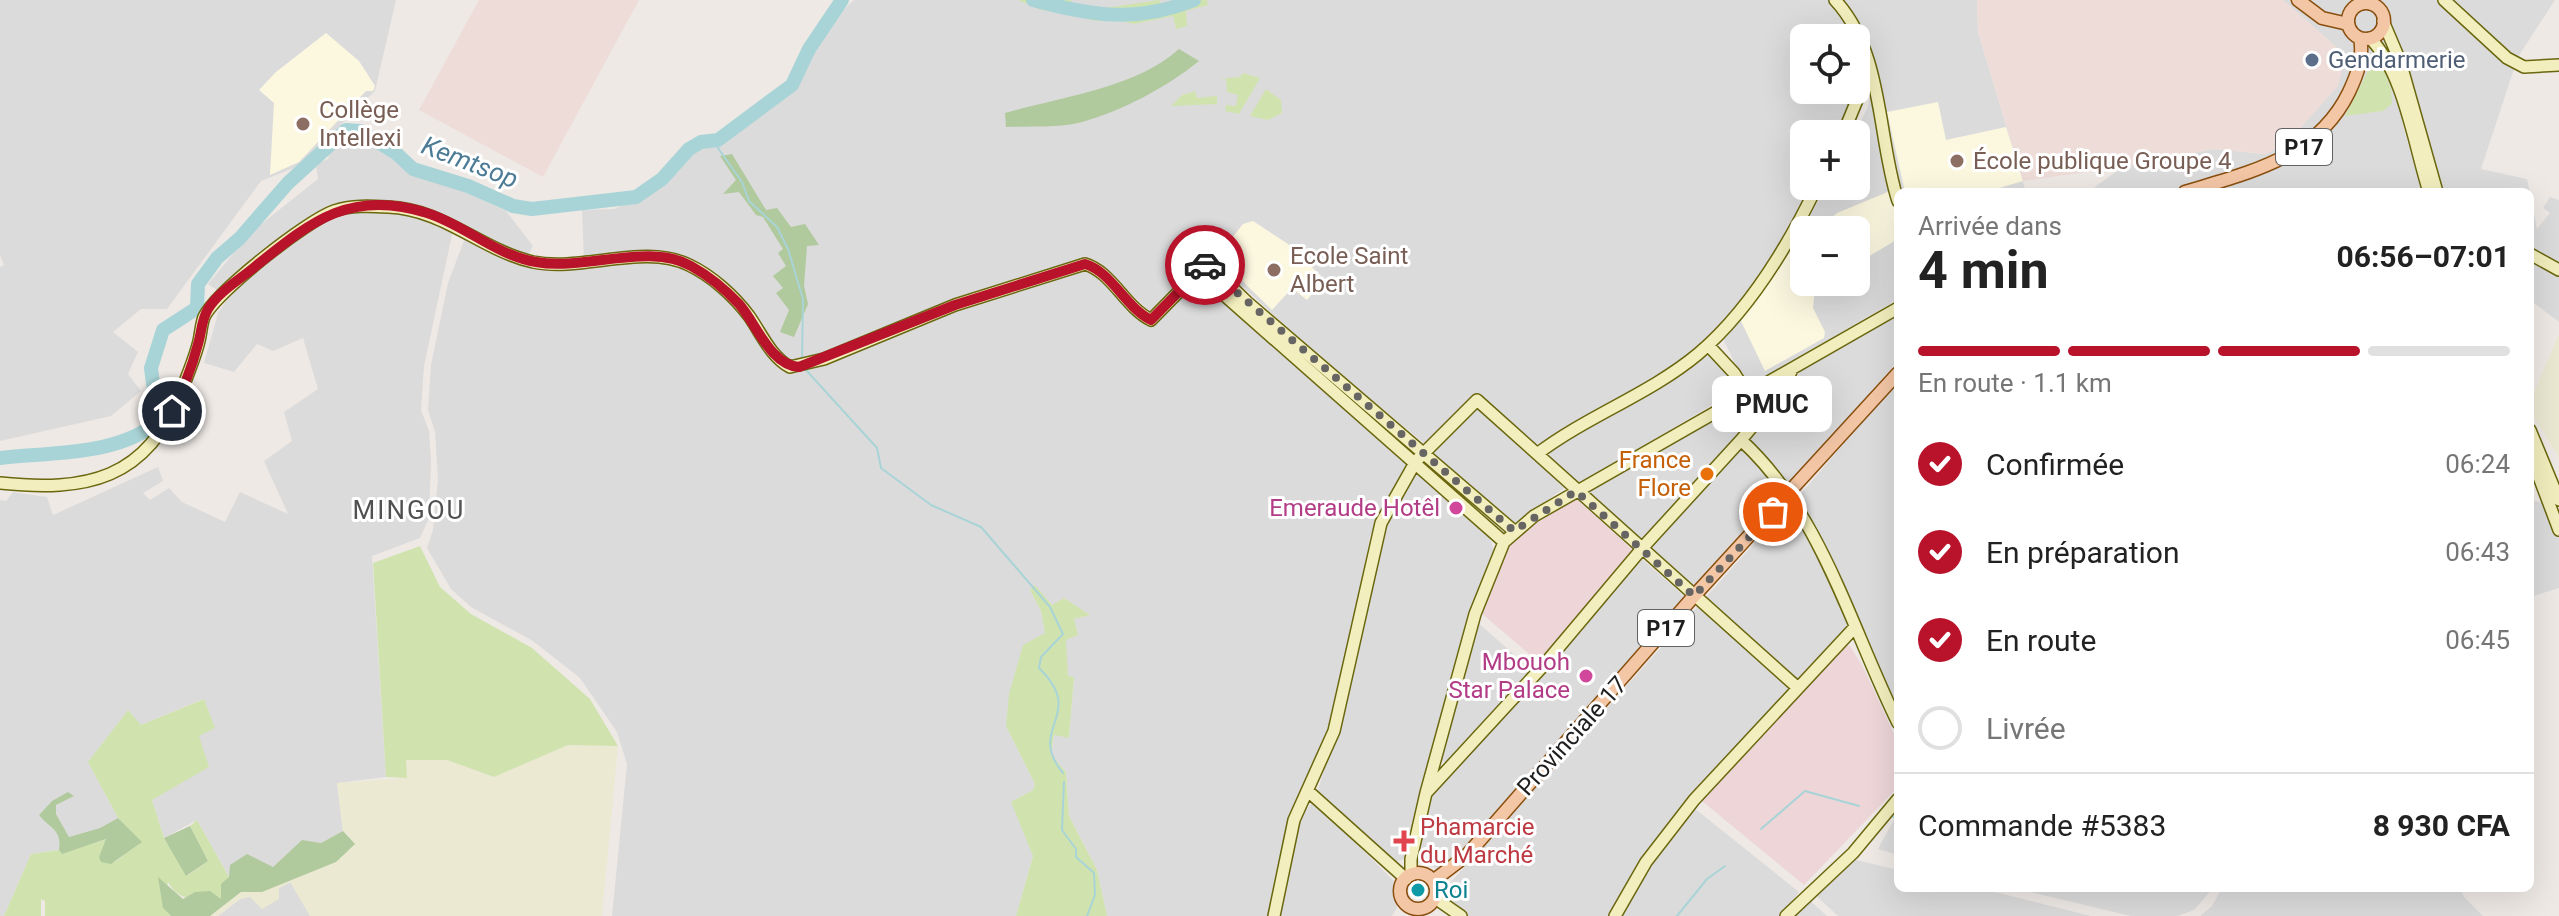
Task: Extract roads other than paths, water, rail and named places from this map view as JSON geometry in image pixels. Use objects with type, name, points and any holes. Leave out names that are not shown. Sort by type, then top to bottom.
[{"type":"main road","points":[[2298,0],[2322,18],[2348,24],[2365,38],[2380,32],[2383,21],[2380,10],[2370,1],[2353,9],[2348,24]]},
{"type":"main road","name":"P17","points":[[2197,188],[2281,161],[2314,139],[2335,115],[2352,85],[2365,38]]},
{"type":"main road","name":"Provinciale 17","points":[[1433,881],[1467,855],[1694,596],[1894,377]]},
{"type":"main road","points":[[1419,873],[1433,881],[1435,898],[1424,908],[1406,911],[1401,893],[1408,877],[1419,873]]},
{"type":"street","points":[[1835,0],[1853,24]]},
{"type":"street","points":[[2444,0],[2507,58],[2524,67],[2559,65]]},
{"type":"street","points":[[2383,21],[2400,61],[2408,110],[2428,188]]},
{"type":"street","points":[[2365,38],[2388,62],[2436,188]]},
{"type":"street","points":[[1870,66],[1887,166],[1894,188]]},
{"type":"street","points":[[1537,454],[1708,345],[1790,242],[1810,200]]},
{"type":"street","points":[[0,483],[50,488],[90,481],[116,471],[153,446],[180,396],[199,341],[202,321],[218,296],[308,226],[332,212],[353,207],[389,207],[428,213],[502,252],[537,262],[585,265],[644,257],[687,264],[737,302],[782,362],[804,365],[955,305],[1085,264],[1094,266],[1125,300],[1151,320],[1202,268],[1420,456],[1514,531]]},
{"type":"street","points":[[2534,256],[2559,270]]},
{"type":"street","points":[[1408,877],[1426,793],[1475,614],[1504,542],[1514,531],[1576,491],[1894,310]]},
{"type":"street","points":[[1708,345],[1747,393],[1761,416]]},
{"type":"street","points":[[1426,793],[1741,440],[1778,396],[1793,368]]},
{"type":"street","points":[[1274,916],[1294,820],[1334,731],[1363,610],[1376,538],[1394,497],[1420,456],[1477,400],[1642,552],[1798,688]]},
{"type":"street","points":[[1741,440],[1790,494],[1811,531],[1894,714]]},
{"type":"street","points":[[2534,440],[2559,500]]},
{"type":"street","points":[[1420,456],[1504,542]]},
{"type":"street","points":[[2534,464],[2559,530]]},
{"type":"street","points":[[1615,916],[1646,862],[1694,800],[1855,627]]},
{"type":"street","points":[[1308,791],[1408,877]]},
{"type":"street","points":[[1786,916],[1853,853],[1894,804]]},
{"type":"street","points":[[1435,898],[1461,916]]},
{"type":"waterway","name":"Kemtsop","points":[[0,458],[104,447],[124,441],[158,421],[151,368],[163,330],[197,308],[198,284],[217,258],[240,238],[288,183],[346,130],[360,131],[396,153],[413,169],[468,186],[513,206],[532,209],[636,197],[662,179],[689,149],[701,142],[718,140],[792,85],[809,49],[842,0]]},
{"type":"waterway","name":"Kemtsop","points":[[1033,0],[1114,15],[1153,12],[1194,0]]},
{"type":"waterway","points":[[713,141],[742,182],[749,201],[777,227],[788,249],[803,299],[802,360]]},
{"type":"waterway","points":[[806,370],[877,448],[881,468],[931,505],[981,527],[1050,607],[1063,634],[1041,657],[1039,668],[1053,684],[1058,698],[1050,744],[1053,757],[1063,773]]},
{"type":"waterway","points":[[1064,782],[1062,830],[1076,849],[1076,857],[1094,873],[1095,895],[1087,916]]},
{"type":"waterway","points":[[1761,829],[1805,791],[1859,806]]},
{"type":"waterway","points":[[1677,916],[1707,879],[1725,866]]},
{"type":"place","name":"Gendarmerie","points":[[2312,60]]},
{"type":"place","name":"Collège Intellexi","points":[[303,124]]},
{"type":"place","name":"École publique Groupe 4","points":[[1957,161]]},
{"type":"place","name":"Ecole Saint Albert","points":[[1274,270]]},
{"type":"place","name":"France Flore","points":[[1707,474]]},
{"type":"place","name":"Emeraude Hotêl","points":[[1456,508]]},
{"type":"place","name":"PMUC","points":[[1773,512]]},
{"type":"place","name":"Mbouoh Star Palace","points":[[1586,676]]},
{"type":"place","name":"Phamarcie du Marché","points":[[1404,841]]},
{"type":"place","name":"Roi","points":[[1418,890]]},
{"type":"district","name":"MINGOU","points":[[409,510]]}]
